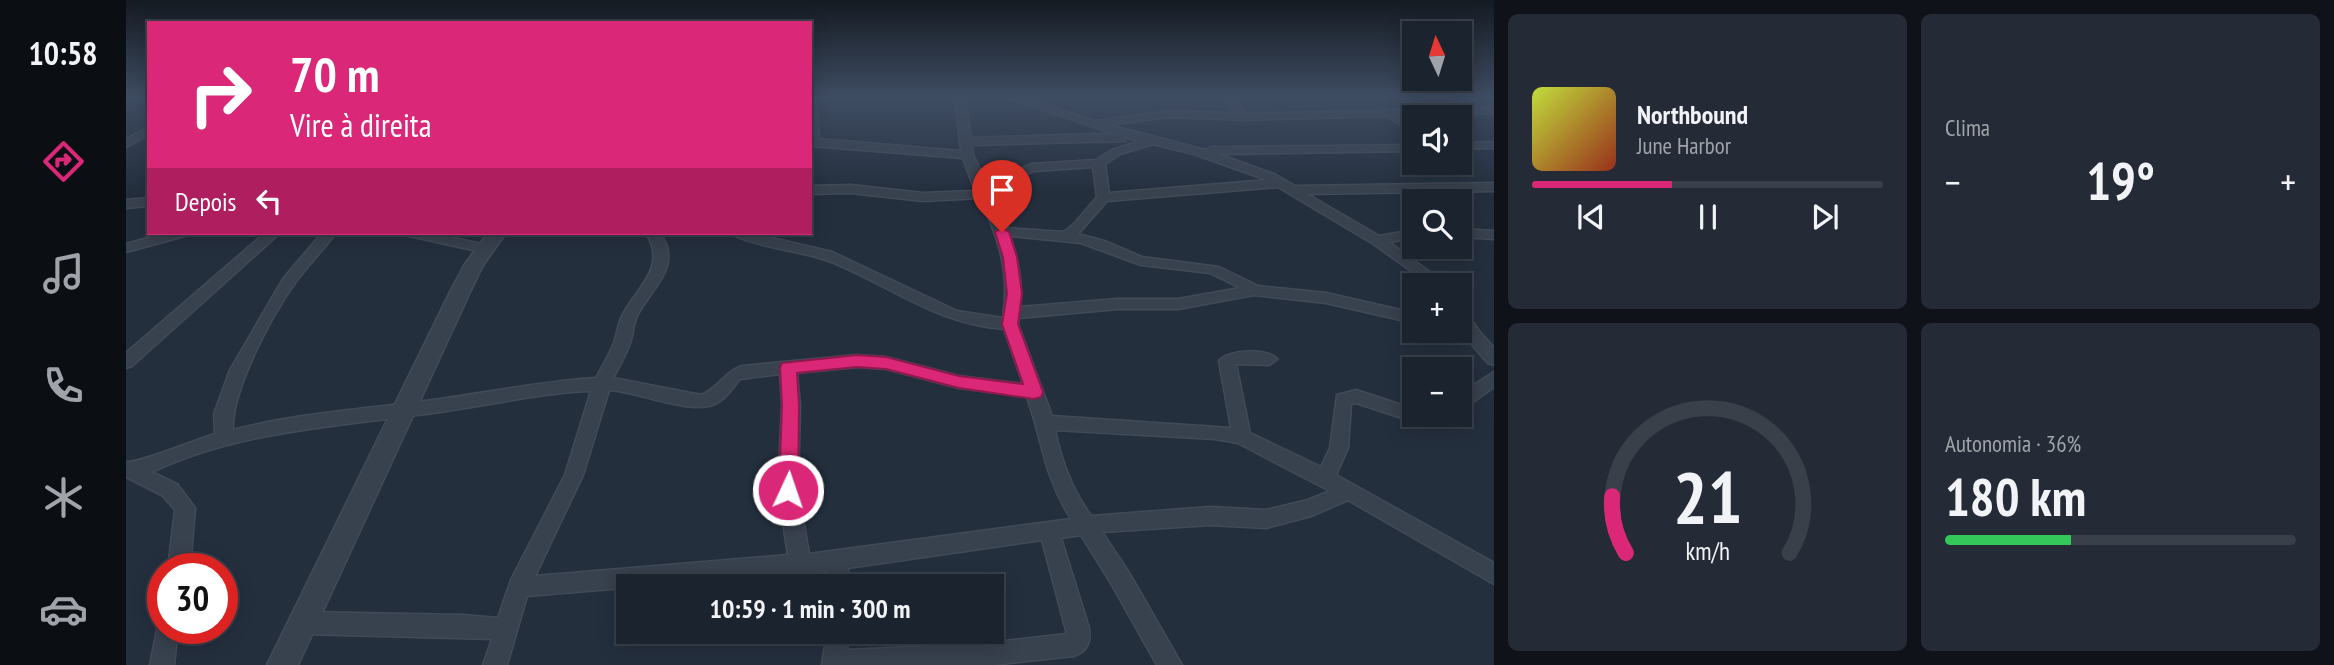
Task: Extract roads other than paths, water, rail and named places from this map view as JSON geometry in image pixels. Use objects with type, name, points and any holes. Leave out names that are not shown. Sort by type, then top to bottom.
[{"type":"street","points":[[964,129],[966,148],[1010,257],[1014,294],[1011,319],[1045,423],[1052,460],[1066,495],[1120,578],[1170,665]]},
{"type":"street","points":[[1110,129],[1147,142]]},
{"type":"street","points":[[126,144],[147,132]]},
{"type":"street","points":[[812,143],[911,152],[1099,137],[1198,151],[1402,148]]},
{"type":"street","points":[[812,190],[851,189],[923,197],[982,192],[1032,168],[1099,163],[1116,152],[1147,142]]},
{"type":"street","points":[[1472,146],[1494,145]]},
{"type":"street","points":[[1198,151],[1294,190],[1377,240],[1423,273]]},
{"type":"street","points":[[1067,236],[1092,213],[1103,197],[1099,163]]},
{"type":"street","points":[[1103,197],[1281,183]]},
{"type":"street","points":[[1294,190],[1494,187]]},
{"type":"street","points":[[126,204],[147,202]]},
{"type":"street","points":[[1002,232],[1067,236],[1147,262],[1216,269],[1254,290]]},
{"type":"street","points":[[1472,234],[1494,235]]},
{"type":"street","points":[[126,248],[173,235]]},
{"type":"street","points":[[126,362],[271,235]]},
{"type":"street","points":[[224,440],[223,414],[238,370],[288,282],[327,235]]},
{"type":"street","points":[[433,235],[491,241]]},
{"type":"street","points":[[495,665],[519,587],[574,475],[602,384],[622,343],[628,319],[638,301],[654,283],[659,268],[660,243],[654,235]]},
{"type":"street","points":[[744,235],[757,241],[807,250],[839,260],[966,319],[1011,319],[1117,304],[1178,304],[1254,290],[1326,298],[1402,315]]},
{"type":"street","points":[[1377,240],[1402,236]]},
{"type":"street","points":[[282,665],[403,408],[474,264],[491,241]]},
{"type":"street","points":[[1472,334],[1488,344],[1494,359]]},
{"type":"street","points":[[1242,437],[1227,361],[1235,357],[1269,359]]},
{"type":"street","points":[[130,470],[175,454],[272,429],[403,408],[523,391],[602,384],[627,386],[702,402],[713,398],[734,375],[755,370],[857,361],[886,363],[959,382],[1034,392]]},
{"type":"street","points":[[788,368],[791,405],[788,490],[800,565]]},
{"type":"street","points":[[1472,394],[1494,378]]},
{"type":"street","points":[[1325,478],[1339,448],[1343,400],[1348,396],[1356,396],[1402,412]]},
{"type":"street","points":[[1045,423],[1215,432],[1242,437],[1349,491],[1494,574]]},
{"type":"street","points":[[130,470],[170,490],[185,508],[181,553]]},
{"type":"street","points":[[519,587],[800,565],[1086,526],[1209,516],[1266,519],[1311,509],[1349,491]]},
{"type":"street","points":[[837,644],[835,664],[1074,645],[1079,639],[1078,628],[1049,531]]},
{"type":"street","points":[[837,561],[838,574]]},
{"type":"street","points":[[304,623],[435,625],[507,630]]},
{"type":"street","points":[[162,665],[165,644]]}]
